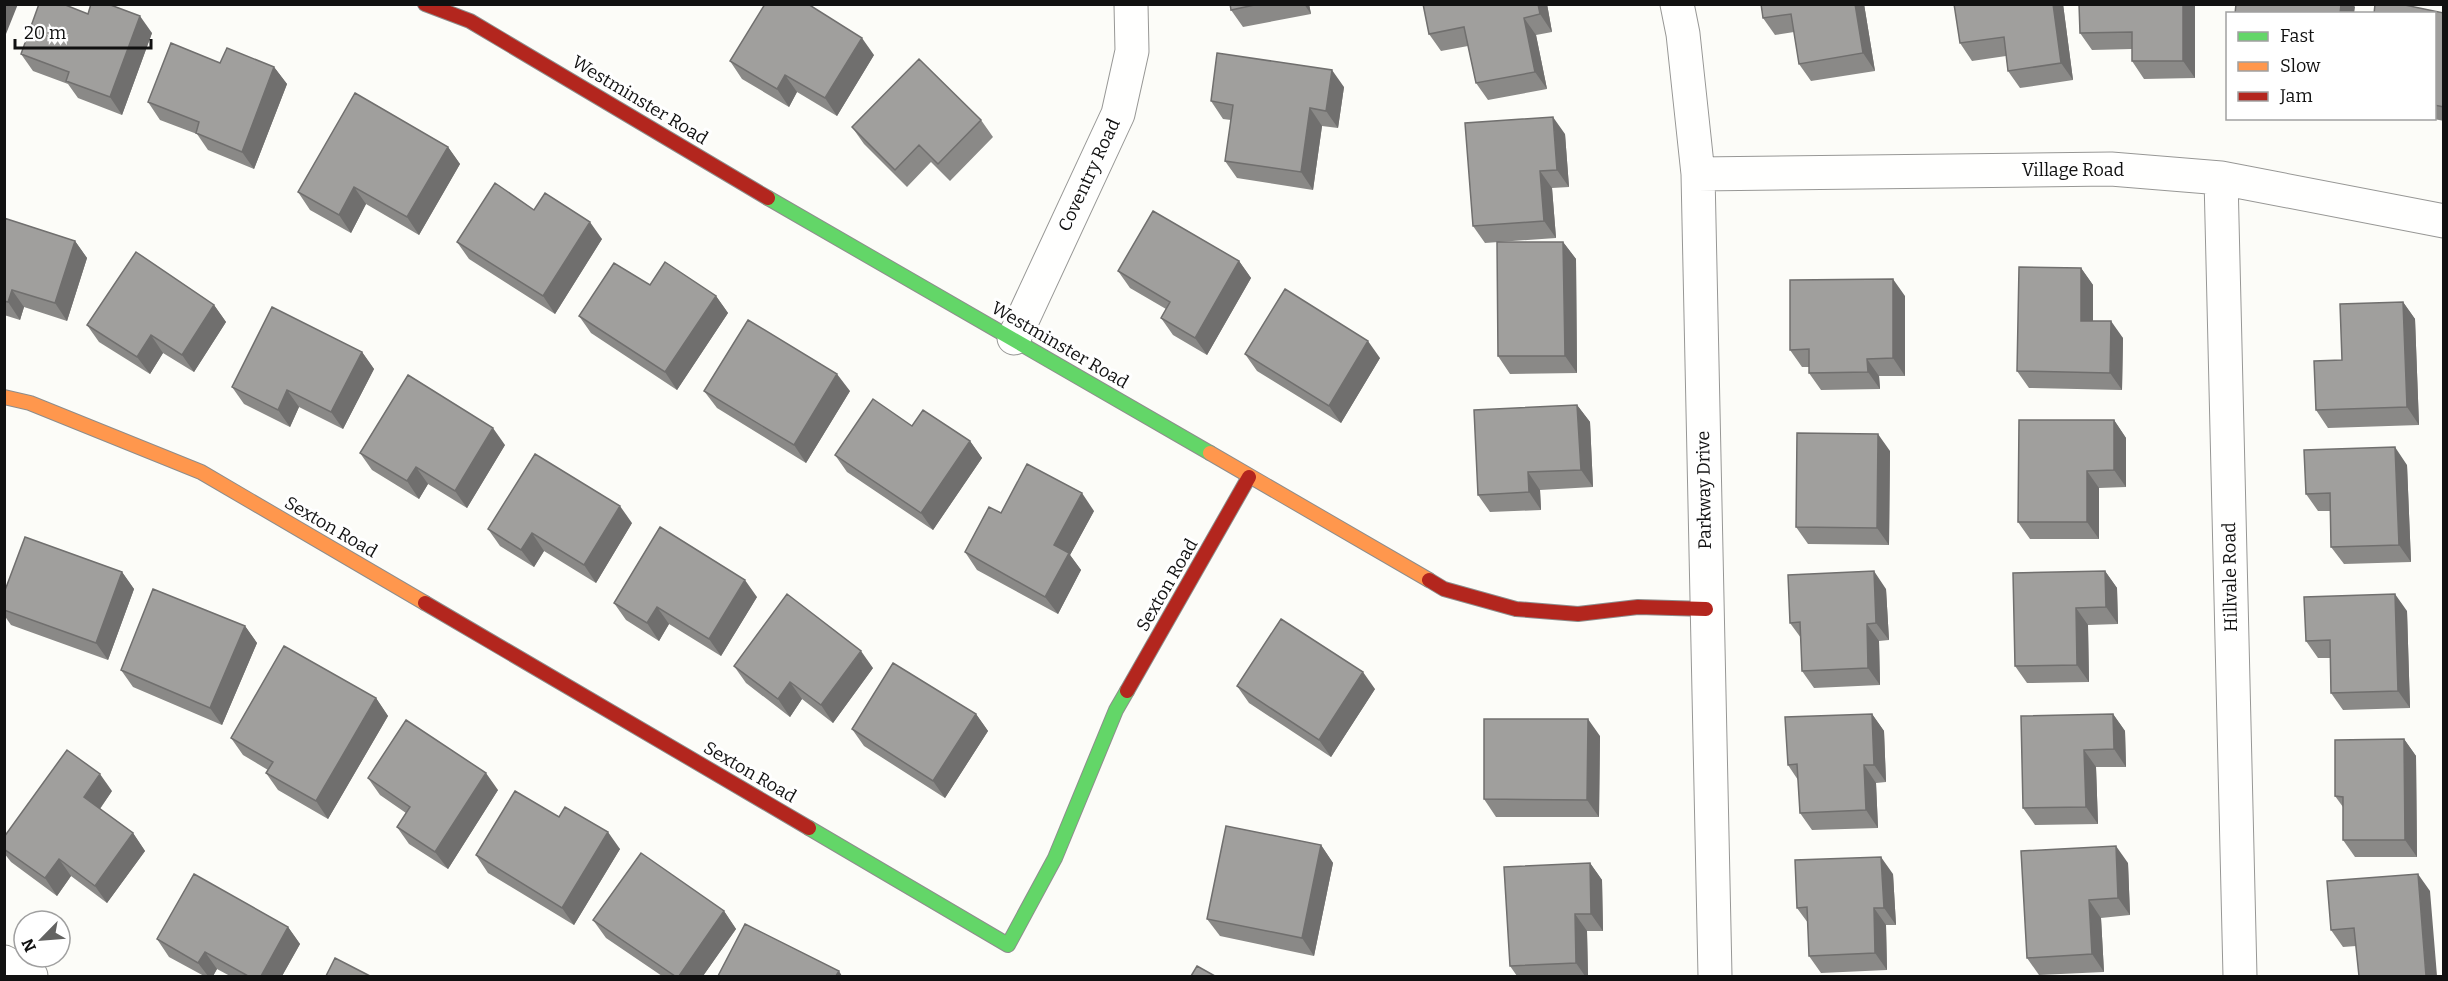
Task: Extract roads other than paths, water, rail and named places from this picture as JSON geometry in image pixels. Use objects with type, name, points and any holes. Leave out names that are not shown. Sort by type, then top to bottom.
[{"type":"street","name":"Westminster Road","points":[[425,4],[470,21],[792,212],[1014,338],[1444,589],[1516,609],[1568,614],[1638,607],[1706,609]]},
{"type":"street","name":"Coventry Road","points":[[1014,338],[1118,114],[1132,51],[1131,4]]},
{"type":"street","name":"Parkway Drive","points":[[1677,4],[1683,34],[1698,174],[1714,976]]},
{"type":"street","name":"Village Road","points":[[1698,174],[2111,169],[2221,178],[2444,221]]},
{"type":"street","name":"Hillvale Road","points":[[2221,178],[2240,976]]},
{"type":"street","name":"Sexton Road","points":[[4,398],[30,403],[201,471],[1008,945],[1054,858],[1116,710],[1249,477]]},
{"type":"street","points":[[4,962],[30,976]]}]
